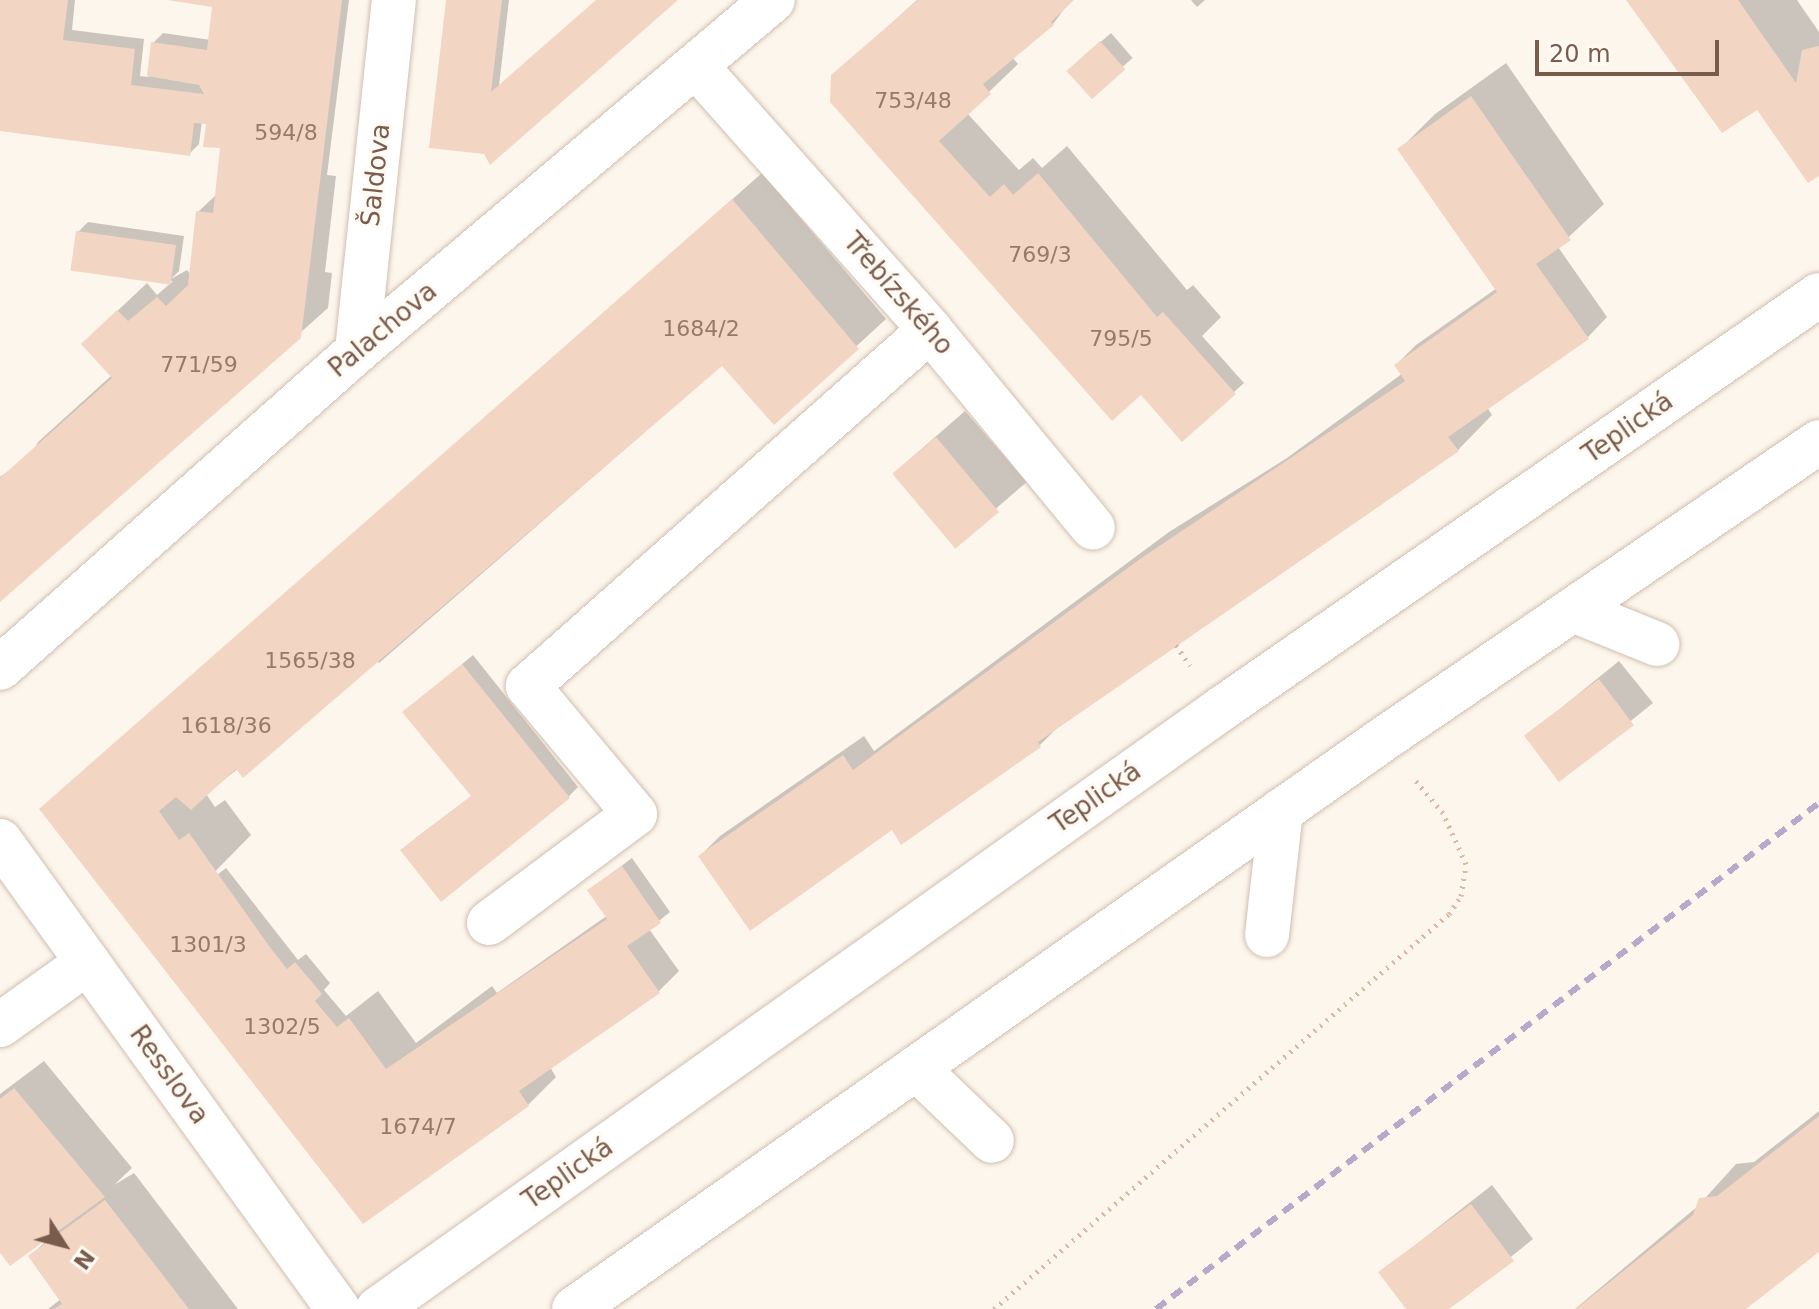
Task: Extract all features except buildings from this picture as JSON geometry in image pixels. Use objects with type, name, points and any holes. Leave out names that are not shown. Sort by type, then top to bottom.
[{"type":"street","name":"Šaldova","points":[[357,351],[394,0]]},
{"type":"street","name":"Palachova","points":[[0,668],[357,351],[773,0]]},
{"type":"street","name":"Třebízského","points":[[696,66],[930,330],[1093,528]]},
{"type":"street","name":"Teplická","points":[[378,1309],[1221,709],[1819,295]]},
{"type":"street","points":[[489,923],[635,814],[528,686],[930,330]]},
{"type":"street","points":[[574,1309],[1382,740],[1819,442]]},
{"type":"street","points":[[1573,610],[1657,644]]},
{"type":"street","points":[[1267,935],[1281,811]]},
{"type":"street","name":"Resslova","points":[[0,841],[338,1309]]},
{"type":"street","points":[[0,1025],[88,962]]},
{"type":"street","points":[[916,1068],[992,1141]]},
{"type":"path","points":[[994,1309],[1449,914],[1461,896],[1466,864],[1443,813],[1382,740]]},
{"type":"railway","points":[[1156,1309],[1819,803]]}]
